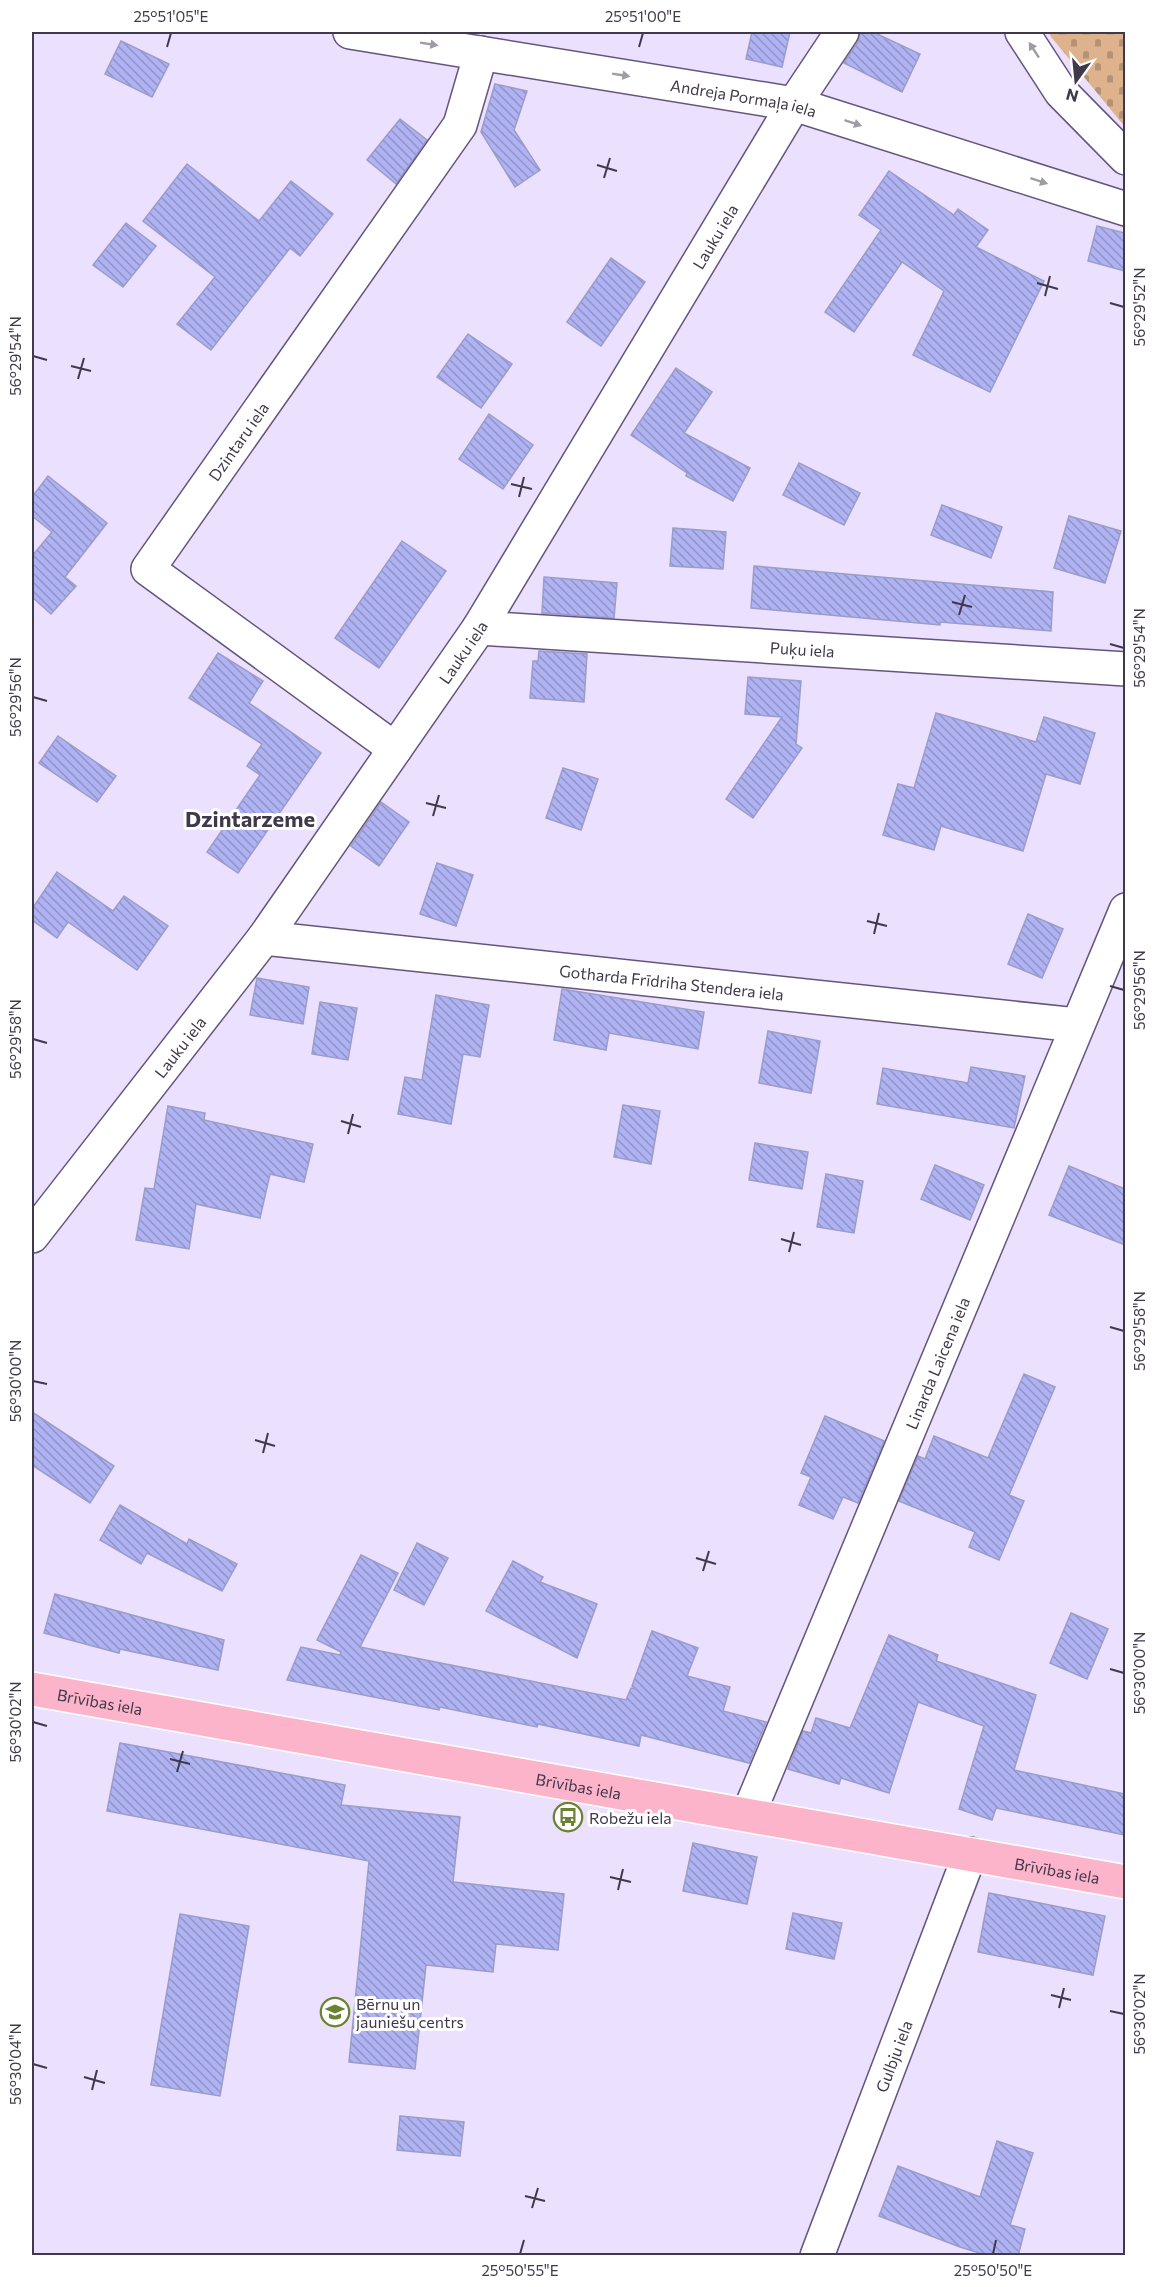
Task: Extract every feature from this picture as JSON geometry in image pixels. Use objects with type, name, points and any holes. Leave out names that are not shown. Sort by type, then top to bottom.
[{"type":"main road","name":"Brīvības iela","points":[[32,1689],[1125,1882]]},
{"type":"street","name":"Andreja Pormaļa iela","points":[[350,32],[794,104],[1125,209]]},
{"type":"street","name":"Lauku iela","points":[[32,1236],[264,938],[479,628],[794,104],[842,32]]},
{"type":"street","points":[[1022,32],[1061,92],[1125,158]]},
{"type":"street","name":"Dzintaru iela","points":[[395,749],[148,569],[460,125],[481,53]]},
{"type":"street","name":"Puķu iela","points":[[479,628],[1125,669]]},
{"type":"street","name":"Linarda Laicena iela","points":[[748,1815],[1125,910]]},
{"type":"street","name":"Gotharda Frīdriha Stendera iela","points":[[264,938],[1077,1025]]},
{"type":"street","name":"Gulbju iela","points":[[817,2256],[970,1854]]},
{"type":"green space","points":[[1048,32],[1125,32],[1125,127],[1052,38]]},
{"type":"building","points":[[752,32],[790,32],[782,67],[746,59]]},
{"type":"building","points":[[860,32],[873,32],[920,54],[902,92],[844,63],[858,42]]},
{"type":"building","points":[[121,41],[169,64],[152,97],[105,74]]},
{"type":"building","points":[[495,84],[527,91],[514,130],[540,170],[515,187],[481,132]]},
{"type":"building","points":[[400,119],[427,140],[396,184],[367,160]]},
{"type":"building","points":[[187,164],[259,221],[291,181],[333,214],[300,256],[290,248],[211,350],[177,324],[215,277],[143,221]]},
{"type":"building","points":[[889,171],[954,215],[958,209],[988,230],[976,247],[1044,281],[990,392],[913,355],[944,291],[902,262],[854,332],[825,312],[881,230],[859,215]]},
{"type":"building","points":[[126,223],[156,246],[123,287],[93,265]]},
{"type":"building","points":[[1097,226],[1125,233],[1125,271],[1088,261]]},
{"type":"building","points":[[611,258],[645,282],[601,346],[567,322]]},
{"type":"building","points":[[468,334],[512,364],[481,408],[437,377]]},
{"type":"building","points":[[676,368],[712,392],[684,433],[750,468],[733,501],[686,476],[687,473],[631,435]]},
{"type":"building","points":[[489,414],[533,445],[503,489],[459,459]]},
{"type":"building","points":[[799,463],[860,493],[844,525],[783,495]]},
{"type":"building","points":[[48,476],[107,523],[65,577],[76,586],[51,614],[32,597],[32,556],[52,532],[32,516],[32,497]]},
{"type":"building","points":[[942,505],[1002,527],[991,558],[931,535]]},
{"type":"building","points":[[1069,516],[1121,531],[1105,583],[1054,568]]},
{"type":"building","points":[[673,528],[726,532],[723,569],[670,566]]},
{"type":"building","points":[[402,541],[446,571],[379,668],[335,638]]},
{"type":"building","points":[[754,566],[1053,592],[1051,631],[940,622],[940,625],[751,608]]},
{"type":"building","points":[[544,577],[617,583],[614,618],[542,613]]},
{"type":"building","points":[[539,651],[587,654],[584,702],[530,698],[533,661],[538,661]]},
{"type":"building","points":[[218,653],[263,681],[249,703],[321,753],[238,873],[207,852],[260,775],[247,766],[262,744],[189,698]]},
{"type":"building","points":[[748,677],[801,681],[796,744],[802,748],[753,818],[726,799],[782,717],[745,714]]},
{"type":"building","points":[[936,713],[1036,742],[1044,717],[1095,733],[1080,784],[1046,774],[1023,851],[941,826],[934,850],[883,835],[898,784],[914,788]]},
{"type":"building","points":[[58,736],[116,776],[97,802],[39,763]]},
{"type":"building","points":[[563,768],[598,779],[581,830],[546,818]]},
{"type":"building","points":[[381,802],[409,822],[379,866],[351,846]]},
{"type":"building","points":[[437,863],[473,875],[456,926],[420,914]]},
{"type":"building","points":[[57,872],[113,911],[124,896],[168,926],[137,970],[68,922],[57,938],[32,920],[32,909]]},
{"type":"building","points":[[1028,914],[1063,929],[1042,978],[1008,964]]},
{"type":"building","points":[[257,978],[309,987],[303,1024],[250,1015]]},
{"type":"building","points":[[562,989],[704,1012],[698,1049],[609,1033],[606,1050],[554,1040]]},
{"type":"building","points":[[436,995],[489,1005],[480,1057],[463,1054],[451,1124],[398,1114],[405,1077],[422,1080]]},
{"type":"building","points":[[320,1002],[357,1008],[348,1060],[312,1054]]},
{"type":"building","points":[[768,1031],[820,1041],[811,1093],[759,1083]]},
{"type":"building","points":[[971,1067],[1025,1076],[1014,1128],[877,1104],[883,1068],[968,1083]]},
{"type":"building","points":[[623,1105],[660,1111],[651,1164],[614,1157]]},
{"type":"building","points":[[168,1106],[205,1113],[204,1120],[313,1144],[304,1182],[270,1174],[260,1218],[196,1204],[189,1249],[136,1240],[145,1188],[154,1189]]},
{"type":"building","points":[[755,1143],[808,1152],[802,1189],[749,1180]]},
{"type":"building","points":[[935,1165],[984,1185],[970,1220],[921,1199]]},
{"type":"building","points":[[1069,1166],[1125,1189],[1125,1245],[1049,1215]]},
{"type":"building","points":[[826,1174],[863,1181],[854,1233],[817,1227]]},
{"type":"building","points":[[1024,1374],[1055,1387],[1009,1495],[1024,1501],[999,1560],[969,1547],[975,1532],[899,1501],[918,1456],[925,1459],[934,1436],[988,1458]]},
{"type":"building","points":[[32,1412],[114,1466],[90,1503],[32,1465]]},
{"type":"building","points":[[825,1416],[884,1441],[858,1503],[843,1497],[833,1519],[799,1505],[811,1477],[801,1473]]},
{"type":"building","points":[[120,1505],[187,1544],[189,1539],[237,1564],[222,1591],[147,1553],[141,1564],[100,1540]]},
{"type":"building","points":[[417,1543],[448,1558],[424,1605],[394,1590]]},
{"type":"building","points":[[361,1555],[398,1573],[360,1647],[626,1700],[631,1688],[636,1689],[632,1686],[652,1631],[698,1648],[687,1676],[730,1687],[723,1711],[766,1722],[749,1763],[641,1735],[639,1746],[538,1724],[537,1727],[440,1707],[439,1710],[287,1680],[301,1647],[340,1655],[341,1652],[317,1640]]},
{"type":"building","points":[[513,1561],[543,1577],[540,1582],[597,1604],[577,1658],[486,1611]]},
{"type":"building","points":[[55,1594],[224,1640],[218,1670],[120,1649],[119,1653],[44,1633]]},
{"type":"building","points":[[1071,1613],[1108,1629],[1087,1679],[1050,1663]]},
{"type":"building","points":[[889,1635],[938,1655],[936,1661],[1036,1695],[1014,1770],[1125,1794],[1125,1835],[996,1808],[992,1820],[959,1809],[984,1726],[918,1702],[889,1793],[841,1778],[839,1784],[788,1769],[803,1731],[811,1733],[816,1718],[850,1728]]},
{"type":"building","points":[[120,1743],[345,1785],[341,1805],[460,1817],[453,1882],[564,1894],[558,1950],[496,1944],[493,1972],[426,1965],[415,2069],[349,2062],[369,1861],[107,1811]]},
{"type":"building","points":[[693,1843],[757,1857],[747,1904],[683,1891]]},
{"type":"building","points":[[989,1893],[1105,1916],[1093,1975],[978,1952]]},
{"type":"building","points":[[793,1913],[842,1923],[834,1959],[786,1949]]},
{"type":"building","points":[[180,1914],[249,1926],[220,2096],[151,2085]]},
{"type":"building","points":[[400,2116],[464,2122],[460,2156],[397,2150]]},
{"type":"building","points":[[997,2141],[1033,2153],[1010,2225],[1025,2229],[1018,2256],[989,2256],[879,2216],[898,2166],[980,2197]]},
{"type":"place","name":"Robežu iela","points":[[568,1817]]},
{"type":"place","name":"Bērnu un jauniešu centrs","points":[[335,2012]]},
{"type":"district","name":"Dzintarzeme","points":[[250,818]]}]
